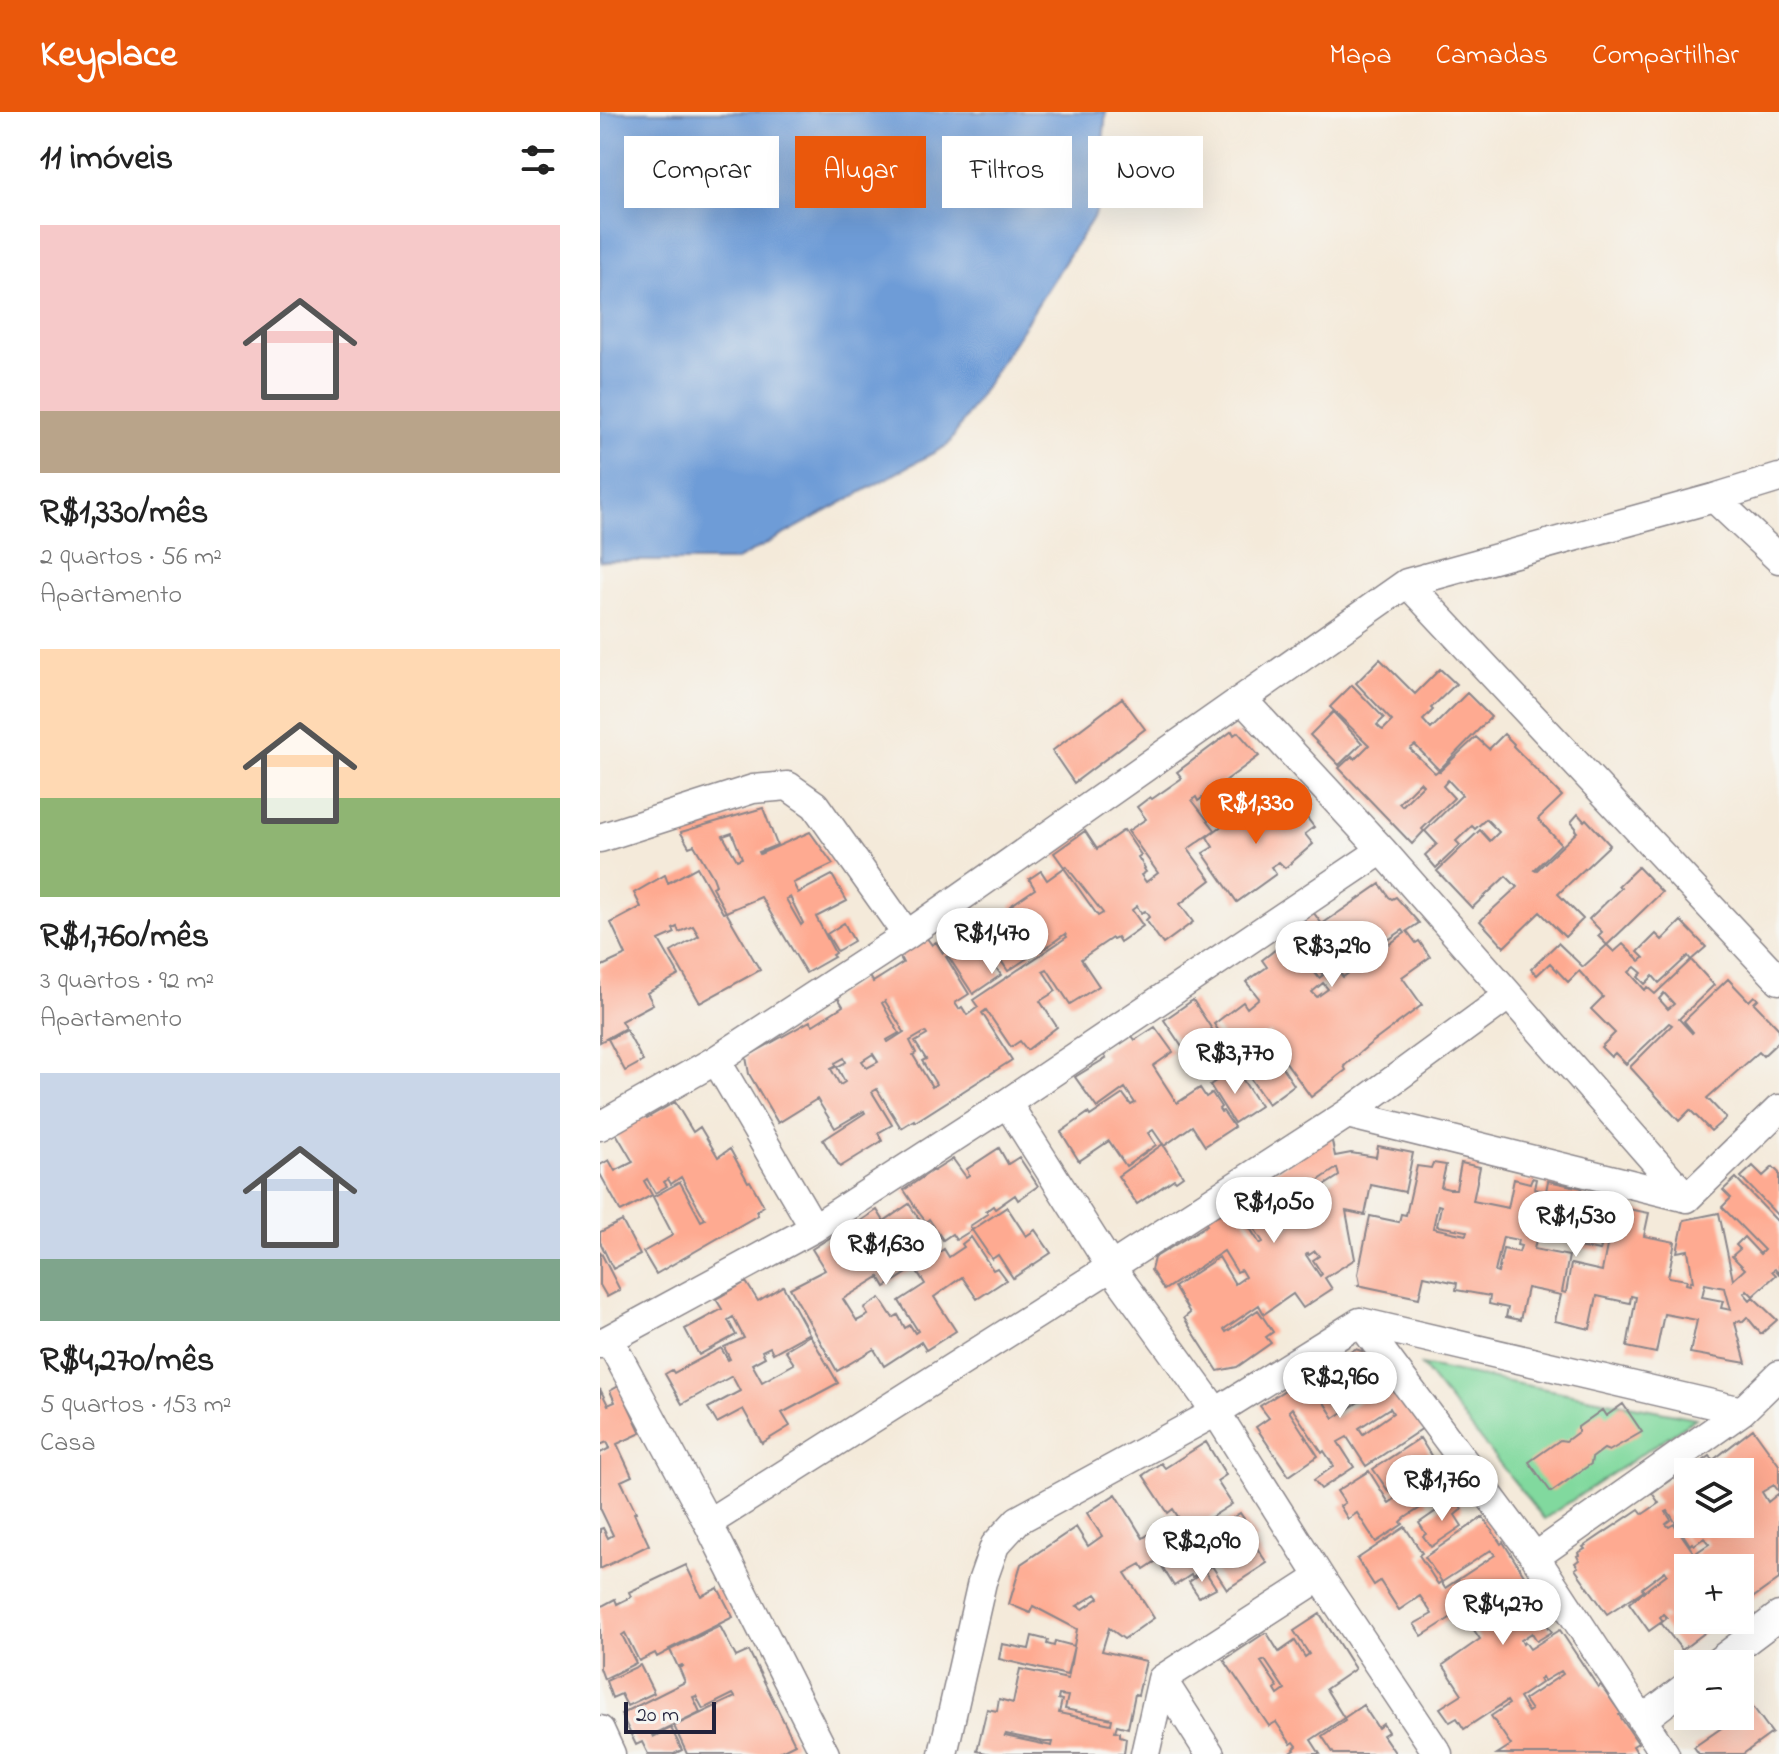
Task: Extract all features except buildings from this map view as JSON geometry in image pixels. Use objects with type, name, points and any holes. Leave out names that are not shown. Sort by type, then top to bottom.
[{"type":"street","points":[[600,1126],[716,1060],[907,935],[1407,583],[1779,478]]},
{"type":"street","points":[[1714,498],[1779,559]]},
{"type":"street","points":[[1407,583],[1779,980]]},
{"type":"street","points":[[1243,700],[1382,850],[1687,1198]]},
{"type":"street","points":[[600,838],[753,789],[788,786],[815,805],[907,935]]},
{"type":"street","points":[[825,1754],[708,1523],[604,1342],[814,1228],[1007,1103],[1382,850]]},
{"type":"street","points":[[708,1523],[1347,1114],[1508,996]]},
{"type":"street","points":[[716,1060],[814,1228]]},
{"type":"street","points":[[1007,1103],[1111,1267],[1216,1412],[1320,1577],[1438,1754]]},
{"type":"street","points":[[1687,1198],[1779,1109]]},
{"type":"street","points":[[1347,1114],[1687,1198]]},
{"type":"street","points":[[1360,1322],[1535,1557],[1665,1754]]},
{"type":"street","points":[[943,1754],[982,1582],[995,1545],[1018,1520],[1216,1412],[1360,1322],[1742,1411]]},
{"type":"street","points":[[1535,1557],[1742,1411],[1779,1375]]},
{"type":"street","points":[[1145,1754],[1162,1679],[1320,1577]]},
{"type":"street","points":[[1734,1650],[1779,1616]]},
{"type":"street","points":[[1162,1679],[1210,1754]]},
{"type":"street","points":[[1642,1720],[1674,1696]]},
{"type":"street","points":[[600,1730],[611,1754]]},
{"type":"green space","points":[[1421,1365],[1696,1418],[1544,1519]]},
{"type":"water","points":[[600,112],[1106,112],[1104,136],[1088,136],[1088,208],[1096,208],[1096,213],[948,445],[735,561],[600,561]]}]
